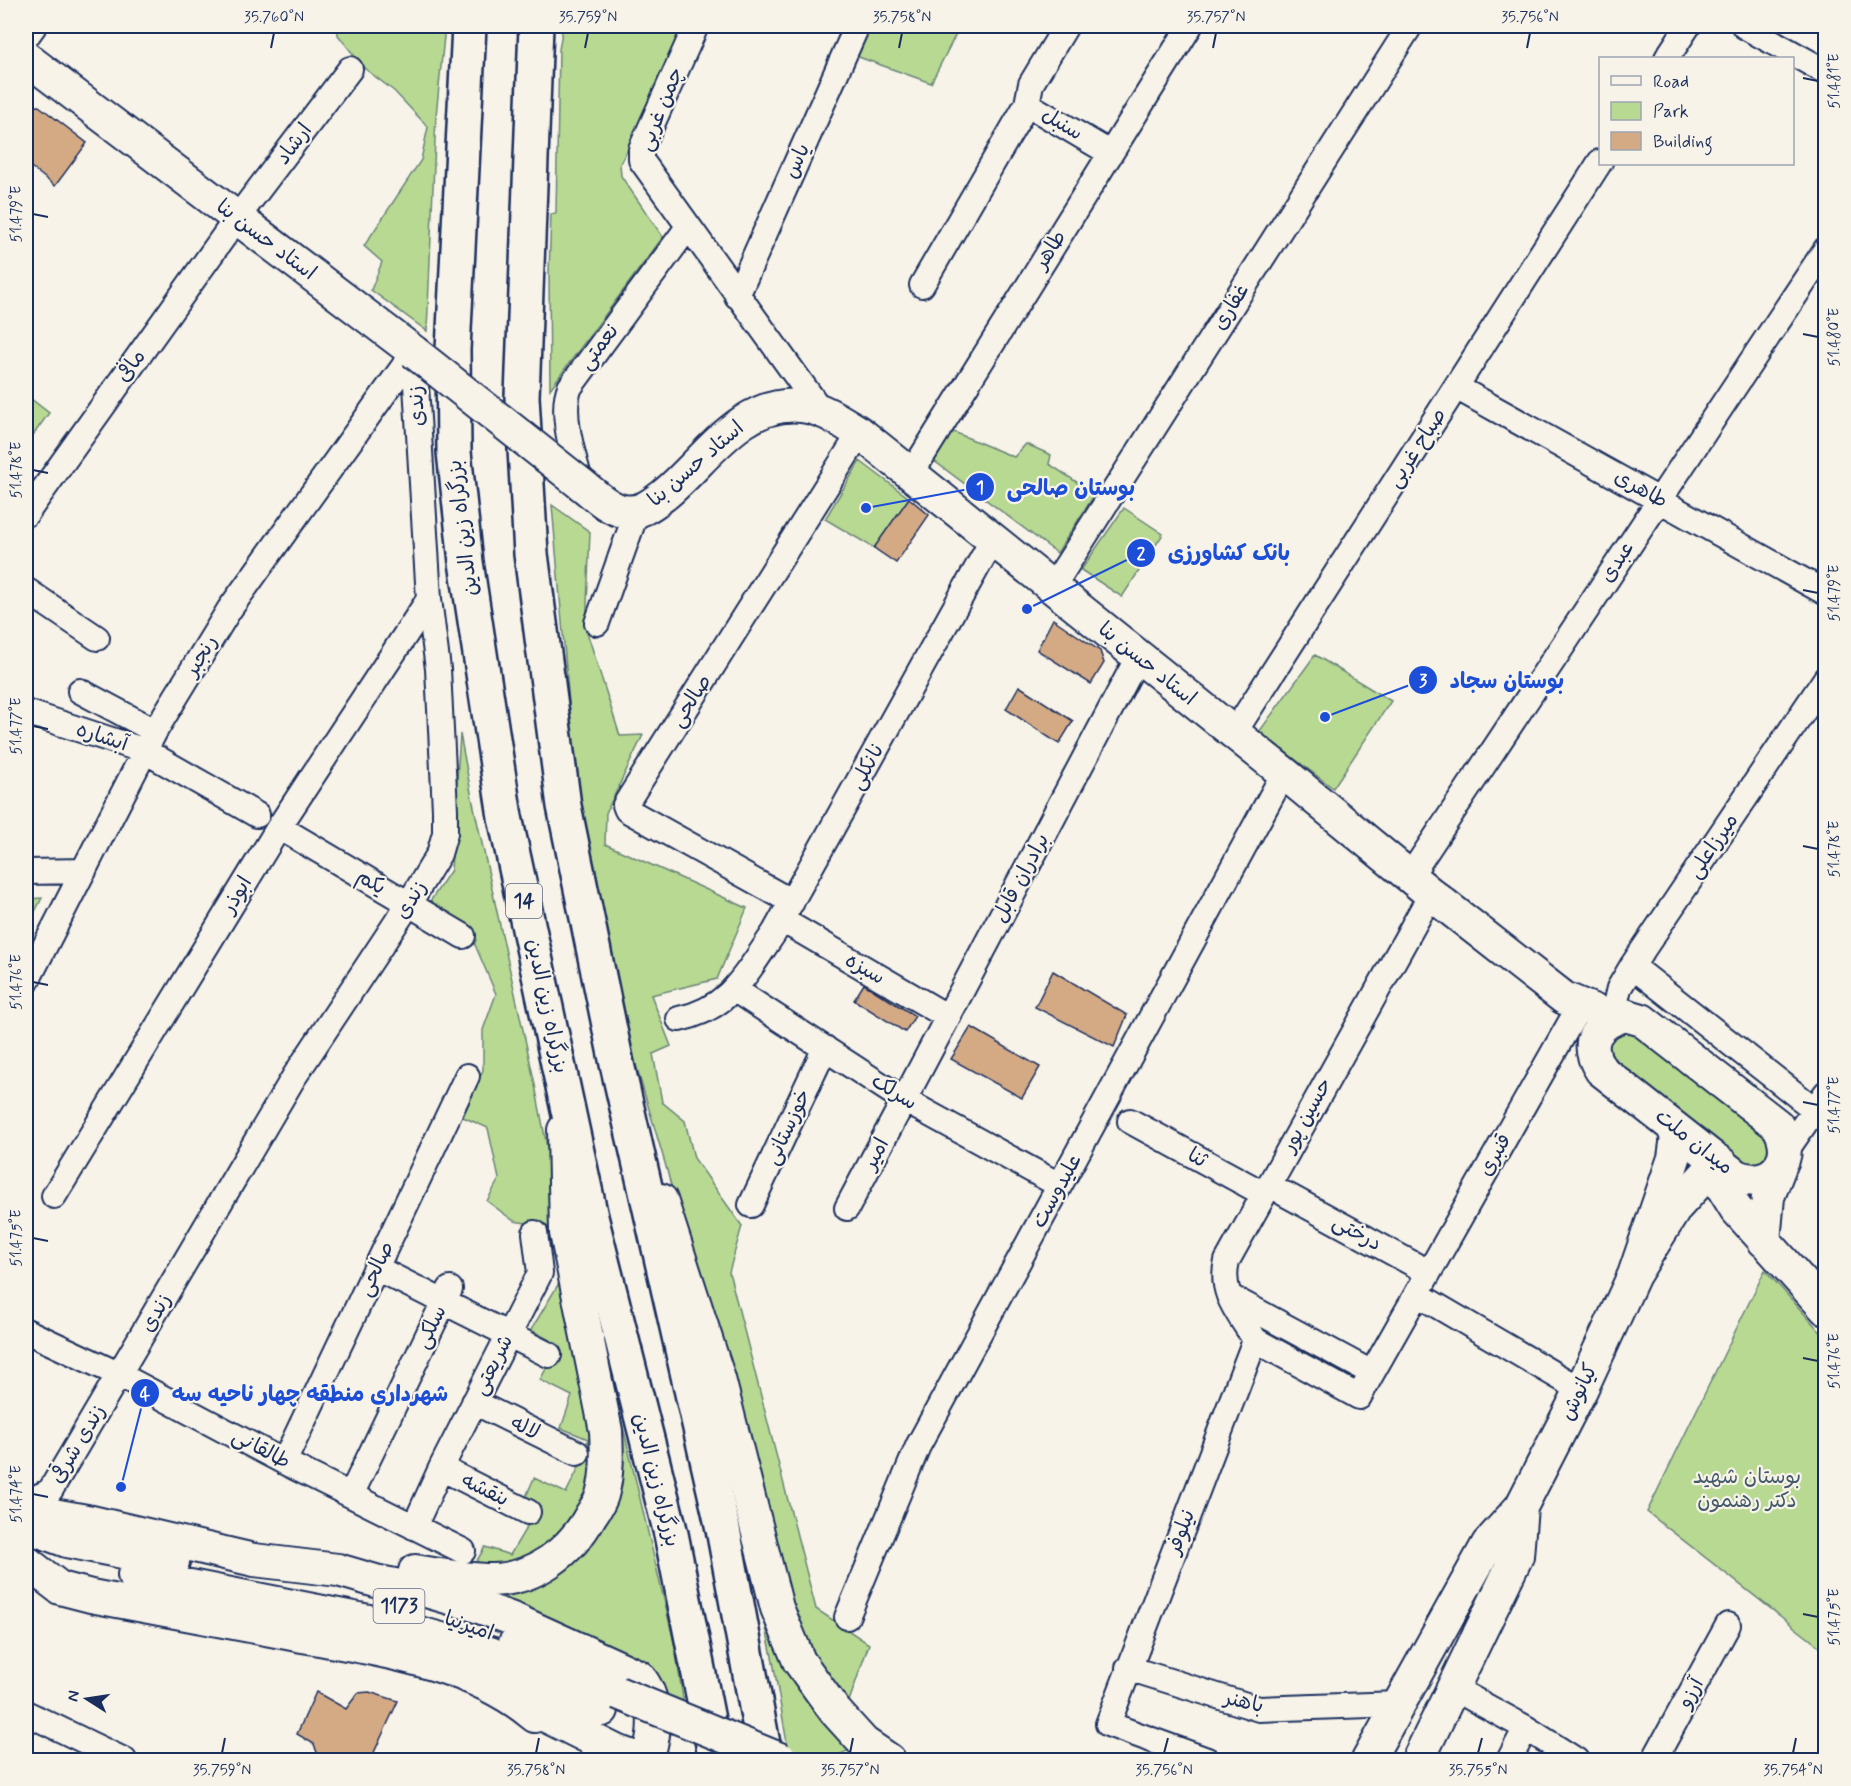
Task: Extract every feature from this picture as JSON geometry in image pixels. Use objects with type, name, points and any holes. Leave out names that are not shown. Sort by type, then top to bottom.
[{"type":"highway","name":"بزرگراه زین الدین","points":[[469,26],[453,350],[454,452],[466,562],[506,817],[591,1217],[671,1534],[716,1761]]},
{"type":"highway","points":[[536,30],[522,397],[531,554],[564,806],[617,1064],[723,1529],[766,1761]]},
{"type":"main road","name":"استاد حسن بنا","points":[[26,58],[414,352],[612,507],[627,512],[648,507],[675,486],[721,440],[757,414],[790,406],[803,406],[822,412],[860,433],[1284,773],[1569,1007]]},
{"type":"main road","points":[[1569,1007],[1612,1018]]},
{"type":"main road","name":"میدان ملت","points":[[1569,1007],[1601,1070],[1736,1176],[1754,1180],[1771,1174],[1784,1155]]},
{"type":"main road","points":[[1595,1059],[1593,1044],[1600,1027],[1612,1018],[1625,1015],[1642,1020],[1777,1125],[1782,1132],[1784,1155],[1768,1197],[1764,1241]]},
{"type":"main road","points":[[617,1064],[719,1378],[777,1608],[799,1661],[835,1711],[864,1743],[888,1761]]},
{"type":"main road","points":[[338,1570],[378,1567],[494,1580],[524,1574],[545,1565],[565,1551],[587,1523],[602,1496],[607,1458],[606,1431],[566,1233],[562,1078]]},
{"type":"main road","name":"کیانوش","points":[[1521,1507],[1581,1390],[1634,1275],[1674,1158],[1677,1136],[1672,1126]]},
{"type":"main road","points":[[1720,1162],[1723,1188],[1736,1209],[1826,1309]]},
{"type":"main road","name":"کیانوش","points":[[1634,1275],[1676,1207],[1720,1162]]},
{"type":"main road","points":[[1419,1761],[1518,1556],[1521,1507]]},
{"type":"main road","points":[[1368,1761],[1416,1670],[1488,1544],[1521,1507]]},
{"type":"main road","points":[[26,1562],[60,1588],[91,1596],[342,1644],[436,1665],[479,1681],[616,1751],[635,1758],[649,1752],[652,1743],[654,1721],[647,1686],[638,1676],[515,1620],[474,1605],[338,1570],[254,1560],[92,1522],[27,1523]]},
{"type":"main road","name":"امیرنیا","points":[[27,1523],[166,1571],[394,1626],[490,1653],[602,1710],[725,1761]]},
{"type":"main road","name":"امیرنیا","points":[[166,1571],[348,1594],[447,1617],[530,1649],[618,1693],[782,1761]]},
{"type":"main road","points":[[518,1702],[590,1761]]},
{"type":"street","points":[[26,37],[34,26]]},
{"type":"street","name":"چمن غربی","points":[[688,227],[640,160],[641,149],[696,26]]},
{"type":"street","name":"یاس","points":[[737,297],[857,26]]},
{"type":"street","name":"سنبل","points":[[1066,26],[1031,84],[1027,104],[1110,153]]},
{"type":"street","name":"طاهر","points":[[910,474],[1190,26]]},
{"type":"street","name":"غفاری","points":[[1052,588],[1410,26]]},
{"type":"street","points":[[1667,57],[1688,26]]},
{"type":"street","points":[[1744,26],[1826,72]]},
{"type":"street","name":"ارشاد","points":[[237,218],[350,69]]},
{"type":"street","points":[[922,285],[1027,104]]},
{"type":"street","name":"صباح غربی","points":[[1234,733],[1599,164]]},
{"type":"street","name":"مافی","points":[[26,514],[237,218]]},
{"type":"street","points":[[688,227],[822,412]]},
{"type":"street","name":"نعمتی","points":[[581,484],[569,431],[566,395],[688,227]]},
{"type":"street","name":"عبدی","points":[[1420,885],[1658,499],[1826,249]]},
{"type":"street","name":"زندی","points":[[120,1375],[294,1077],[408,905],[439,854],[445,833],[438,669],[429,599],[414,352]]},
{"type":"street","name":"رنجبر","points":[[26,983],[150,741],[229,610],[414,352]]},
{"type":"street","name":"طاهری","points":[[1456,387],[1826,593]]},
{"type":"street","name":"صالحی","points":[[787,911],[627,810],[625,805],[860,433]]},
{"type":"street","points":[[597,623],[638,511]]},
{"type":"street","name":"نانکلی","points":[[735,990],[787,911],[993,539]]},
{"type":"street","points":[[26,590],[97,638]]},
{"type":"street","name":"ابوذر","points":[[54,1196],[279,827],[429,599]]},
{"type":"street","name":"برادران قابل","points":[[904,1100],[1138,657]]},
{"type":"street","name":"میرزاعلی","points":[[1612,1018],[1619,988],[1632,966],[1826,678]]},
{"type":"street","points":[[80,691],[257,815]]},
{"type":"street","name":"آبشاره","points":[[26,712],[150,741]]},
{"type":"street","name":"علیدوست","points":[[847,1617],[918,1446],[1284,773]]},
{"type":"street","name":"یکم","points":[[279,827],[463,936]]},
{"type":"street","points":[[26,872],[84,870]]},
{"type":"street","name":"حسین پور","points":[[1255,1340],[1228,1296],[1224,1280],[1227,1261],[1274,1194],[1420,885]]},
{"type":"street","name":"سبزه","points":[[787,911],[948,1017]]},
{"type":"street","points":[[1632,966],[1820,1101],[1784,1155]]},
{"type":"street","points":[[679,1019],[699,1015],[735,990]]},
{"type":"street","name":"سرلک","points":[[735,990],[904,1100],[1059,1185]]},
{"type":"street","name":"قنبری","points":[[1255,1340],[1359,1397],[1418,1294],[1569,1007]]},
{"type":"street","name":"خوزستانی","points":[[751,1205],[825,1048]]},
{"type":"street","name":"صالحی","points":[[284,1461],[467,1076]]},
{"type":"street","name":"امیر","points":[[847,1208],[904,1100]]},
{"type":"street","name":"ثنا","points":[[1130,1121],[1274,1194]]},
{"type":"street","name":"درختی","points":[[1274,1194],[1428,1272]]},
{"type":"street","name":"شریعتی","points":[[414,1527],[441,1468],[540,1273],[535,1233]]},
{"type":"street","points":[[376,1269],[447,1295],[508,1335],[549,1355]]},
{"type":"street","points":[[1418,1294],[1581,1390]]},
{"type":"street","name":"سلکی","points":[[351,1495],[447,1295]]},
{"type":"street","points":[[1228,1296],[1372,1372]]},
{"type":"street","name":"طالقانی","points":[[26,1331],[120,1375],[463,1551]]},
{"type":"street","name":"نیلوفر","points":[[1207,1761],[1108,1724],[1255,1340]]},
{"type":"street","name":"زندی شرقی","points":[[27,1523],[33,1499],[50,1491],[120,1375]]},
{"type":"street","name":"لاله","points":[[474,1402],[577,1453]]},
{"type":"street","name":"بنقشه","points":[[441,1468],[528,1512]]},
{"type":"street","name":"آرزو","points":[[1654,1761],[1728,1625]]},
{"type":"street","name":"باهنر","points":[[1128,1668],[1259,1709],[1399,1704]]},
{"type":"street","points":[[1453,1688],[1526,1728],[1576,1761]]},
{"type":"street","points":[[26,1713],[82,1751],[124,1761]]},
{"type":"street","points":[[1509,1761],[1526,1728]]},
{"type":"green space","points":[[337,26],[445,26],[436,116],[427,331],[371,290],[382,262],[364,246],[421,160],[428,127],[394,91],[364,68],[338,35]]},
{"type":"green space","points":[[563,26],[691,26],[674,63],[620,164],[621,176],[663,237],[550,389],[551,214],[556,213],[559,50]]},
{"type":"green space","points":[[867,26],[960,26],[931,83],[853,55]]},
{"type":"green space","points":[[26,395],[49,413],[26,445]]},
{"type":"green space","points":[[949,430],[1014,457],[1026,444],[1051,455],[1049,464],[1095,494],[1057,553],[929,457]]},
{"type":"green space","points":[[860,461],[909,498],[874,548],[825,519]]},
{"type":"green space","points":[[552,505],[590,532],[586,629],[620,736],[643,735],[606,813],[605,844],[747,908],[717,979],[651,995],[671,1046],[653,1054],[662,1102],[685,1121],[694,1158],[742,1226],[729,1272],[816,1609],[869,1644],[846,1710],[815,1672],[785,1606],[665,1163],[611,981],[575,773]]},
{"type":"green space","points":[[1124,508],[1163,534],[1122,597],[1081,570]]},
{"type":"green space","points":[[1315,655],[1391,701],[1333,788],[1259,732]]},
{"type":"green space","points":[[460,734],[534,1080],[553,1178],[556,1228],[514,1221],[487,1201],[499,1179],[488,1128],[463,1117],[483,1070],[483,1030],[496,994],[470,933],[425,909],[451,870]]},
{"type":"green space","points":[[42,898],[26,929],[26,899]]},
{"type":"green space","points":[[1627,1027],[1766,1133],[1770,1147],[1768,1157],[1760,1163],[1746,1165],[1610,1058],[1608,1041]]},
{"type":"green space","name":"بوستان شهید دکتر رهنمون","points":[[1765,1270],[1825,1337],[1825,1651],[1647,1512]]},
{"type":"green space","points":[[562,1278],[596,1436],[586,1510],[542,1554],[499,1569],[473,1567],[485,1547],[510,1555],[533,1516],[525,1499],[534,1478],[566,1493],[581,1463],[588,1439],[561,1428],[572,1396],[540,1380],[559,1345],[531,1330]]},
{"type":"green space","points":[[605,1351],[674,1642],[685,1711],[473,1586],[590,1536]]},
{"type":"green space","points":[[747,1537],[856,1747],[839,1755],[824,1760],[808,1760],[789,1755],[773,1661]]},
{"type":"building","points":[[39,106],[87,143],[55,186],[26,163],[26,107]]},
{"type":"building","points":[[909,498],[929,515],[896,563],[874,548]]},
{"type":"building","points":[[1053,619],[1100,651],[1104,663],[1091,684],[1037,650]]},
{"type":"building","points":[[1019,686],[1073,721],[1059,744],[1006,709]]},
{"type":"building","points":[[1053,971],[1127,1015],[1114,1047],[1035,1007]]},
{"type":"building","points":[[864,984],[915,1016],[905,1032],[854,1000]]},
{"type":"building","points":[[971,1027],[1040,1067],[1022,1098],[951,1059]]},
{"type":"building","points":[[316,1692],[346,1709],[358,1693],[369,1692],[398,1701],[370,1761],[320,1761],[314,1744],[297,1734]]},
{"type":"place","name":"بوستان صالحی","points":[[866,508]]},
{"type":"place","name":"بانک کشاورزی","points":[[1027,609]]},
{"type":"place","name":"بوستان سجاد","points":[[1325,717]]},
{"type":"place","name":"شهرداری منطقه چهار ناحیه سه","points":[[121,1487]]}]
